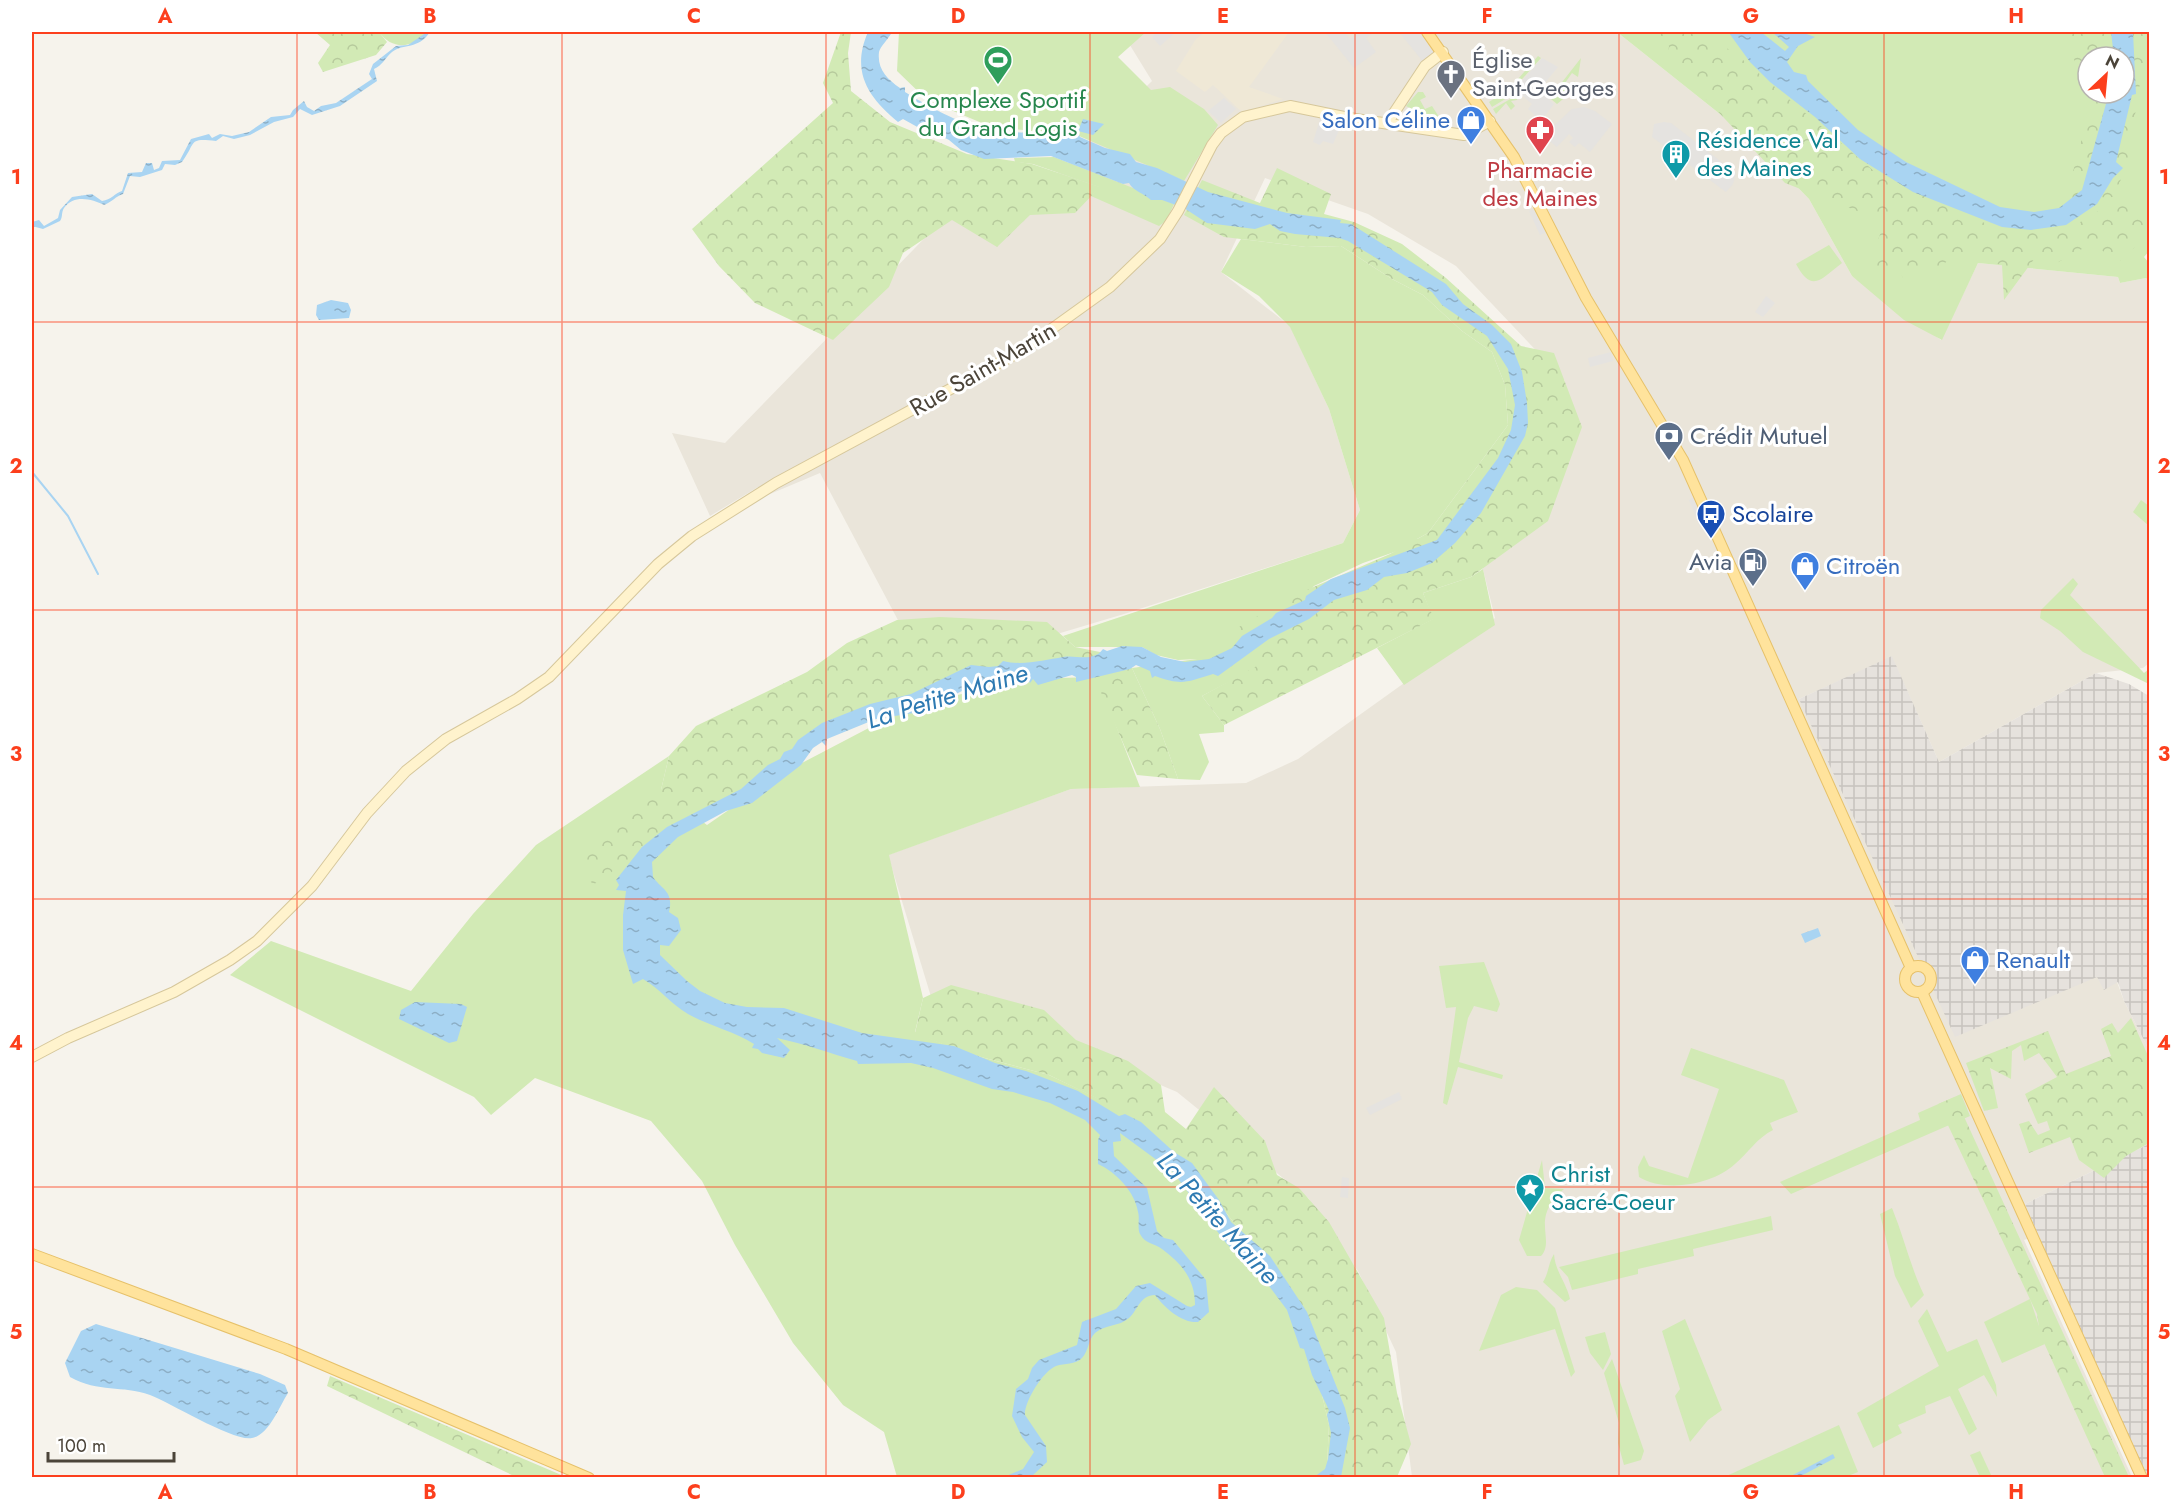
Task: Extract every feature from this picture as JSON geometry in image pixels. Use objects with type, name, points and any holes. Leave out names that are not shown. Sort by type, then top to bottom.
[{"type":"main road","points":[[1427,32],[1490,120],[1535,194],[1586,298],[1683,460],[1911,968]]},
{"type":"main road","points":[[1443,52],[1425,66],[1388,122],[1464,135],[1490,120]]},
{"type":"main road","name":"Rue Saint-Martin","points":[[32,1057],[68,1038],[174,992],[252,944],[312,886],[367,813],[406,771],[446,739],[517,699],[549,677],[658,564],[711,523],[1038,340],[1131,269],[1160,239],[1221,133],[1243,117],[1259,111],[1290,106],[1349,118],[1388,122]]},
{"type":"main road","points":[[1924,967],[1930,973],[1931,982],[1922,992],[1914,992],[1906,985],[1906,973],[1911,968],[1924,967]]},
{"type":"main road","points":[[1922,992],[2142,1478]]},
{"type":"main road","points":[[32,1254],[339,1370],[589,1478]]},
{"type":"shaded area","points":[[1118,32],[1617,32],[1750,138],[1809,199],[1852,276],[1941,340],[1978,263],[2118,277],[2120,283],[2146,278],[2150,281],[2149,663],[2143,668],[2096,673],[1939,762],[1892,657],[1799,699],[2097,977],[2117,982],[2149,1050],[2149,1144],[2025,1204],[2041,1235],[2024,1240],[2132,1477],[1412,1477],[1396,1352],[1358,1271],[1319,1219],[1309,1199],[1177,1092],[1083,1052],[932,1000],[888,855],[1071,789],[1246,783],[1298,759],[1495,618],[1480,557],[1565,381],[1456,266],[1368,214],[1265,178],[1221,272],[1290,326],[1329,409],[1360,510],[1343,543],[1124,614],[926,673],[820,473],[763,497],[758,487],[710,516],[672,433],[725,443],[951,211],[1000,229],[1152,81],[1128,42]]},
{"type":"shaded area","points":[[1157,32],[1176,32],[1160,46],[1152,37]]},
{"type":"shaded area","points":[[1205,32],[1289,32],[1249,87],[1283,99],[1242,112],[1213,85],[1205,92],[1176,71],[1196,39]]},
{"type":"shaded area","points":[[1325,32],[1344,32],[1350,39],[1361,32],[1374,32],[1366,38],[1376,52],[1354,68]]},
{"type":"shaded area","points":[[1399,32],[1424,32],[1439,51],[1424,63]]},
{"type":"shaded area","points":[[1542,58],[1558,67],[1539,90],[1554,104],[1541,121],[1528,109],[1532,104],[1514,88],[1520,83],[1523,85],[1522,81]]},
{"type":"shaded area","points":[[1224,98],[1236,109],[1221,123],[1208,111]]},
{"type":"shaded area","points":[[1584,107],[1595,111],[1612,124],[1590,152],[1579,143],[1575,147],[1569,142],[1573,138],[1569,134],[1557,147],[1543,136],[1572,109]]},
{"type":"shaded area","points":[[1321,116],[1343,121],[1333,144],[1323,141],[1320,145],[1313,142]]},
{"type":"shaded area","points":[[1671,123],[1736,173],[1733,184],[1726,192],[1652,137],[1654,124]]},
{"type":"shaded area","points":[[1541,206],[1552,230],[1540,235],[1529,211]]},
{"type":"shaded area","points":[[1766,296],[1775,303],[1763,317],[1755,312]]},
{"type":"shaded area","points":[[1611,352],[1613,361],[1590,367],[1588,358]]},
{"type":"shaded area","points":[[1698,494],[1709,517],[1700,527],[1689,500]]},
{"type":"shaded area","points":[[1892,656],[1939,762],[2096,673],[2129,684],[2149,696],[2149,1050],[2124,1001],[2118,982],[2104,990],[2097,977],[1955,1037],[1799,699]]},
{"type":"shaded area","points":[[1399,1092],[1402,1099],[1370,1115],[1366,1108]]},
{"type":"shaded area","points":[[2149,1144],[2149,1477],[2142,1477],[2025,1204]]},
{"type":"shaded area","points":[[1342,1177],[1349,1178],[1348,1198],[1340,1197]]},
{"type":"green space","points":[[315,32],[379,32],[387,42],[376,55],[323,72],[318,63],[330,45]]},
{"type":"green space","points":[[379,32],[427,32],[415,42],[402,45],[390,42]]},
{"type":"green space","points":[[841,32],[851,32],[848,53],[851,91],[890,122],[967,154],[1032,164],[1100,187],[1075,213],[1030,215],[997,247],[952,220],[903,253],[889,287],[833,340],[755,303],[719,266],[692,229],[833,103],[823,83]]},
{"type":"green space","points":[[899,32],[1146,32],[1118,57],[1151,90],[1170,87],[1204,109],[1218,125],[1184,181],[1079,136],[1032,132],[1036,128],[1032,131],[989,126],[927,100],[897,71]]},
{"type":"green space","points":[[1617,32],[2149,32],[2150,250],[2144,257],[2149,263],[2149,281],[2146,278],[2120,283],[2118,277],[1978,263],[1942,340],[1904,320],[1852,276],[1809,199],[1750,138]]},
{"type":"green space","points":[[1654,32],[1705,32],[1743,60],[1881,177],[2005,232],[2064,232],[2121,197],[2149,214],[2149,234],[2120,261],[2091,244],[2053,265],[2040,251],[2004,300],[2002,265],[1958,253],[1937,269],[1922,263],[1907,287],[1900,271],[1868,265],[1883,227],[1865,214],[1785,183],[1710,103],[1667,63],[1669,46]]},
{"type":"green space","points":[[2071,32],[2148,32],[2127,166],[2113,197],[2066,198],[2091,105],[2136,105],[2136,45],[2076,45],[2076,75]]},
{"type":"green space","points":[[1538,56],[1541,58],[1514,88],[1517,92],[1492,107],[1489,102],[1501,94],[1504,96],[1518,83],[1518,79]]},
{"type":"green space","points":[[1581,58],[1578,77],[1572,73],[1563,86],[1568,90],[1575,81],[1574,90],[1557,104],[1551,99],[1552,95]]},
{"type":"green space","points":[[1418,92],[1423,92],[1426,97],[1420,100],[1425,109],[1432,106],[1441,120],[1415,115],[1412,109],[1406,106]]},
{"type":"green space","points":[[1519,94],[1517,100],[1511,101],[1515,106],[1511,110],[1506,103],[1496,114],[1493,109]]},
{"type":"green space","points":[[1054,157],[1174,204],[1166,221],[1159,226],[1091,196],[1099,187],[1033,164],[1015,162],[1014,158]]},
{"type":"green space","points":[[1277,168],[1331,194],[1324,214],[1354,222],[1402,244],[1446,278],[1521,346],[1554,353],[1582,427],[1548,521],[1471,577],[1423,593],[1434,619],[1224,725],[1202,696],[1264,662],[1234,630],[1288,598],[1390,554],[1428,533],[1508,425],[1505,385],[1492,352],[1462,331],[1423,295],[1392,279],[1341,246],[1306,247],[1224,237],[1184,215],[1202,180],[1260,203]]},
{"type":"green space","points":[[1241,239],[1306,247],[1341,246],[1392,279],[1423,295],[1462,331],[1492,352],[1505,385],[1508,425],[1428,533],[1417,539],[1420,543],[1363,563],[1314,586],[1300,603],[1265,663],[1202,696],[1224,725],[1224,732],[1199,734],[1209,762],[1200,780],[1178,779],[1160,729],[1132,668],[1197,659],[1178,660],[1156,655],[1142,647],[1075,647],[1063,636],[1343,543],[1360,510],[1329,409],[1290,327],[1259,296],[1221,272]]},
{"type":"green space","points":[[1829,245],[1842,263],[1817,281],[1807,279],[1796,264]]},
{"type":"green space","points":[[2141,500],[2149,506],[2149,526],[2133,512]]},
{"type":"green space","points":[[1483,569],[1495,625],[1404,685],[1377,648],[1433,619],[1423,593],[1471,577]]},
{"type":"green space","points":[[2073,578],[2078,584],[2070,595],[2144,673],[2149,669],[2149,684],[2083,652],[2060,631],[2040,618],[2041,610]]},
{"type":"green space","points":[[940,617],[1047,622],[1075,647],[1115,655],[1132,668],[1160,729],[1178,779],[1137,775],[1093,674],[1009,667],[856,716],[791,758],[779,775],[661,837],[593,885],[575,855],[614,818],[661,790],[669,756],[696,726],[807,672],[847,643],[897,620]]},
{"type":"green space","points":[[1097,677],[1140,787],[1071,789],[889,855],[923,998],[915,1032],[962,1052],[1049,1075],[1137,1117],[1192,1171],[1289,1290],[1319,1382],[1329,1425],[1327,1466],[1318,1478],[897,1477],[884,1432],[843,1405],[793,1343],[735,1245],[702,1181],[651,1121],[535,1078],[491,1115],[474,1097],[230,975],[271,941],[411,991],[473,914],[536,845],[669,756],[661,790],[707,825],[779,775],[905,709],[1018,679]]},
{"type":"green space","points":[[1484,962],[1500,1004],[1497,1012],[1474,1006],[1468,1018],[1459,1062],[1503,1075],[1502,1079],[1458,1067],[1447,1105],[1443,1103],[1456,1007],[1446,1008],[1439,966]]},
{"type":"green space","points":[[951,985],[1044,1010],[1076,1040],[1128,1061],[1161,1085],[1165,1112],[1186,1129],[1214,1087],[1265,1141],[1277,1175],[1299,1188],[1329,1222],[1384,1318],[1397,1393],[1411,1444],[1397,1477],[1318,1477],[1327,1466],[1329,1425],[1319,1382],[1289,1290],[1192,1171],[1137,1118],[1049,1075],[962,1052],[915,1033],[923,998]]},
{"type":"green space","points":[[2131,1018],[2149,1058],[2149,1143],[2126,1156],[2104,1178],[2079,1160],[2070,1137],[2029,1153],[2019,1124],[2029,1121],[2038,1135],[2050,1130],[2047,1121],[2038,1124],[2025,1094],[2057,1077],[2039,1053],[2024,1061],[2021,1045],[2012,1051],[2011,1079],[1990,1068],[1998,1108],[1984,1111],[1966,1063],[2048,1031],[2066,1074],[2111,1056],[2101,1029],[2112,1023],[2118,1033]]},
{"type":"green space","points":[[1691,1048],[1784,1080],[1798,1112],[1770,1123],[1773,1130],[1757,1141],[1735,1164],[1714,1177],[1688,1184],[1662,1185],[1650,1182],[1639,1177],[1638,1167],[1644,1155],[1649,1166],[1688,1178],[1719,1089],[1681,1075]]},
{"type":"green space","points":[[1961,1094],[1970,1116],[1791,1194],[1780,1182],[1920,1120],[1918,1113]]},
{"type":"green space","points":[[1955,1097],[2129,1477],[2105,1477],[2040,1334],[2037,1314],[1938,1104]]},
{"type":"green space","points":[[1542,1160],[1545,1188],[1564,1189],[1554,1200],[1545,1219],[1545,1249],[1541,1256],[1527,1256],[1519,1240]]},
{"type":"green space","points":[[1892,1208],[1924,1295],[1911,1308],[1895,1276],[1880,1214]]},
{"type":"green space","points":[[1771,1216],[1773,1230],[1693,1249],[1694,1256],[1638,1269],[1638,1274],[1572,1290],[1568,1277],[1559,1267]]},
{"type":"green space","points":[[1554,1254],[1556,1266],[1570,1299],[1565,1302],[1543,1282]]},
{"type":"green space","points":[[1516,1287],[1537,1290],[1555,1308],[1575,1372],[1571,1377],[1555,1329],[1479,1351],[1501,1295]]},
{"type":"green space","points":[[2030,1299],[2045,1344],[2002,1363],[1984,1322]]},
{"type":"green space","points":[[1927,1309],[1947,1352],[1977,1339],[1996,1385],[1997,1397],[1984,1375],[1958,1389],[1977,1429],[1969,1435],[1950,1396],[1925,1406],[1926,1413],[1898,1425],[1902,1433],[1873,1448],[1857,1413],[1939,1366],[1918,1321]]},
{"type":"green space","points":[[1685,1319],[1722,1410],[1708,1420],[1690,1442],[1675,1396],[1680,1389],[1662,1331]]},
{"type":"green space","points":[[1605,1332],[1611,1354],[1603,1370],[1590,1353],[1585,1337]]},
{"type":"green space","points":[[1612,1359],[1644,1451],[1641,1460],[1624,1465],[1618,1443],[1619,1423],[1604,1373]]},
{"type":"green space","points":[[330,1376],[566,1477],[516,1477],[327,1386]]},
{"type":"green space","points":[[1839,1425],[1858,1472],[1843,1478],[1722,1478]]},
{"type":"green space","points":[[1980,1451],[1992,1477],[1980,1477],[1970,1455]]},
{"type":"water","points":[[430,32],[416,44],[392,52],[374,69],[377,81],[340,106],[312,115],[300,109],[293,117],[274,122],[250,135],[234,139],[223,136],[216,141],[196,141],[182,162],[175,165],[165,164],[162,170],[140,177],[130,176],[123,194],[107,204],[78,199],[64,208],[60,221],[43,229],[32,226],[32,222],[39,220],[44,226],[58,218],[60,210],[72,197],[92,194],[102,201],[110,198],[122,191],[128,173],[142,172],[146,163],[152,163],[154,170],[159,168],[162,161],[180,160],[191,139],[209,134],[212,138],[220,134],[232,136],[249,132],[271,117],[290,115],[304,101],[307,107],[314,111],[321,106],[336,103],[372,79],[369,74],[373,64],[396,46],[408,45]]},
{"type":"water","name":"La Petite Maine","points":[[868,32],[892,32],[879,52],[881,68],[891,81],[900,88],[905,87],[905,92],[929,106],[972,125],[975,130],[1048,134],[1049,136],[1067,130],[1074,124],[1080,137],[1105,148],[1130,154],[1136,162],[1157,168],[1208,192],[1287,213],[1341,220],[1340,223],[1351,224],[1446,284],[1463,304],[1492,325],[1511,344],[1522,372],[1528,423],[1525,436],[1481,513],[1455,543],[1432,563],[1407,573],[1384,577],[1367,590],[1334,600],[1309,619],[1269,639],[1218,676],[1213,674],[1179,682],[1155,676],[1152,678],[1150,671],[1136,665],[1130,669],[1076,682],[1076,677],[1072,675],[1038,685],[1033,679],[1030,683],[1028,680],[1018,679],[1005,684],[992,681],[968,688],[920,712],[876,719],[827,739],[826,746],[822,742],[813,748],[801,765],[752,803],[726,811],[678,837],[652,862],[653,877],[669,895],[669,912],[678,918],[681,930],[669,946],[660,945],[660,955],[700,991],[725,1003],[747,1007],[784,1008],[862,1033],[954,1046],[995,1063],[1026,1071],[1078,1091],[1119,1116],[1125,1114],[1141,1122],[1174,1152],[1192,1163],[1219,1200],[1231,1222],[1270,1256],[1307,1312],[1345,1408],[1350,1428],[1341,1477],[1314,1477],[1325,1469],[1328,1459],[1331,1433],[1327,1415],[1329,1410],[1312,1375],[1304,1349],[1300,1348],[1287,1310],[1266,1282],[1226,1243],[1173,1172],[1120,1133],[1121,1141],[1113,1142],[1114,1156],[1147,1188],[1157,1231],[1164,1238],[1173,1240],[1206,1280],[1209,1312],[1198,1322],[1192,1322],[1169,1310],[1155,1295],[1146,1297],[1125,1321],[1095,1333],[1082,1358],[1051,1369],[1040,1380],[1028,1403],[1025,1415],[1046,1446],[1047,1462],[1031,1477],[1004,1477],[1023,1469],[1034,1452],[1022,1437],[1012,1416],[1016,1389],[1028,1379],[1032,1368],[1039,1360],[1077,1345],[1082,1322],[1116,1309],[1136,1286],[1150,1283],[1187,1306],[1195,1305],[1193,1287],[1181,1266],[1159,1247],[1147,1242],[1139,1232],[1138,1212],[1129,1190],[1118,1177],[1098,1164],[1100,1135],[1085,1120],[1050,1103],[1013,1092],[992,1089],[933,1068],[911,1063],[858,1064],[857,1061],[777,1038],[790,1050],[784,1058],[762,1053],[752,1048],[754,1044],[746,1039],[688,1014],[643,979],[633,984],[623,950],[626,891],[616,890],[619,885],[616,880],[642,847],[667,827],[741,789],[768,765],[780,759],[784,752],[792,749],[798,740],[822,723],[870,704],[911,694],[971,665],[989,667],[998,666],[1003,661],[1026,663],[1067,657],[1088,657],[1097,655],[1103,649],[1107,651],[1122,646],[1142,647],[1161,657],[1185,662],[1209,659],[1232,648],[1242,636],[1272,618],[1276,613],[1305,600],[1306,596],[1331,579],[1437,540],[1498,458],[1511,430],[1515,405],[1508,369],[1487,336],[1442,305],[1432,292],[1348,241],[1339,238],[1280,231],[1270,224],[1255,229],[1207,223],[1184,208],[1162,200],[1151,200],[1129,183],[1123,184],[1051,156],[984,159],[961,150],[949,140],[923,127],[921,129],[903,119],[898,122],[878,102],[865,82],[861,59]]},
{"type":"water","points":[[1724,32],[1761,32],[1785,51],[1789,47],[1772,32],[1801,32],[1815,37],[1798,46],[1787,62],[1794,72],[1806,75],[1808,81],[1858,130],[1906,162],[2000,207],[2034,212],[2059,208],[2082,190],[2106,105],[2130,105],[2116,162],[2123,168],[2113,178],[2097,204],[2066,225],[2031,230],[2002,227],[1913,192],[1860,159],[1815,117],[1770,82],[1750,62],[1729,33]]},
{"type":"water","points":[[2111,32],[2133,32],[2134,45],[2113,45]]},
{"type":"water","points":[[1083,119],[1104,124],[1093,135],[1078,131]]},
{"type":"water","points":[[331,300],[348,303],[351,310],[349,318],[319,320],[316,315],[317,305]]},
{"type":"water","points":[[1818,928],[1821,936],[1805,943],[1801,934]]},
{"type":"water","points":[[415,1002],[461,1004],[467,1007],[457,1041],[449,1043],[399,1019],[401,1010]]},
{"type":"water","points":[[96,1324],[260,1374],[285,1385],[288,1393],[264,1432],[252,1438],[243,1438],[217,1428],[150,1395],[81,1382],[70,1377],[65,1363],[81,1331]]},
{"type":"water","points":[[1833,1454],[1835,1458],[1799,1477],[1789,1477]]},
{"type":"waterway","points":[[32,472],[68,516],[98,574]]},
{"type":"place","name":"Complexe Sportif du Grand Logis","points":[[998,86]]},
{"type":"place","name":"Église Saint-Georges","points":[[1451,100]]},
{"type":"place","name":"Salon Céline","points":[[1471,146]]},
{"type":"place","name":"Pharmacie des Maines","points":[[1540,156]]},
{"type":"place","name":"Résidence Val des Maines","points":[[1676,180]]},
{"type":"place","name":"Crédit Mutuel","points":[[1669,462]]},
{"type":"place","name":"Scolaire","points":[[1711,540]]},
{"type":"place","name":"Avia","points":[[1753,588]]},
{"type":"place","name":"Citroën","points":[[1805,592]]},
{"type":"place","name":"Renault","points":[[1975,986]]},
{"type":"place","name":"Christ Sacré-Coeur","points":[[1530,1214]]}]
